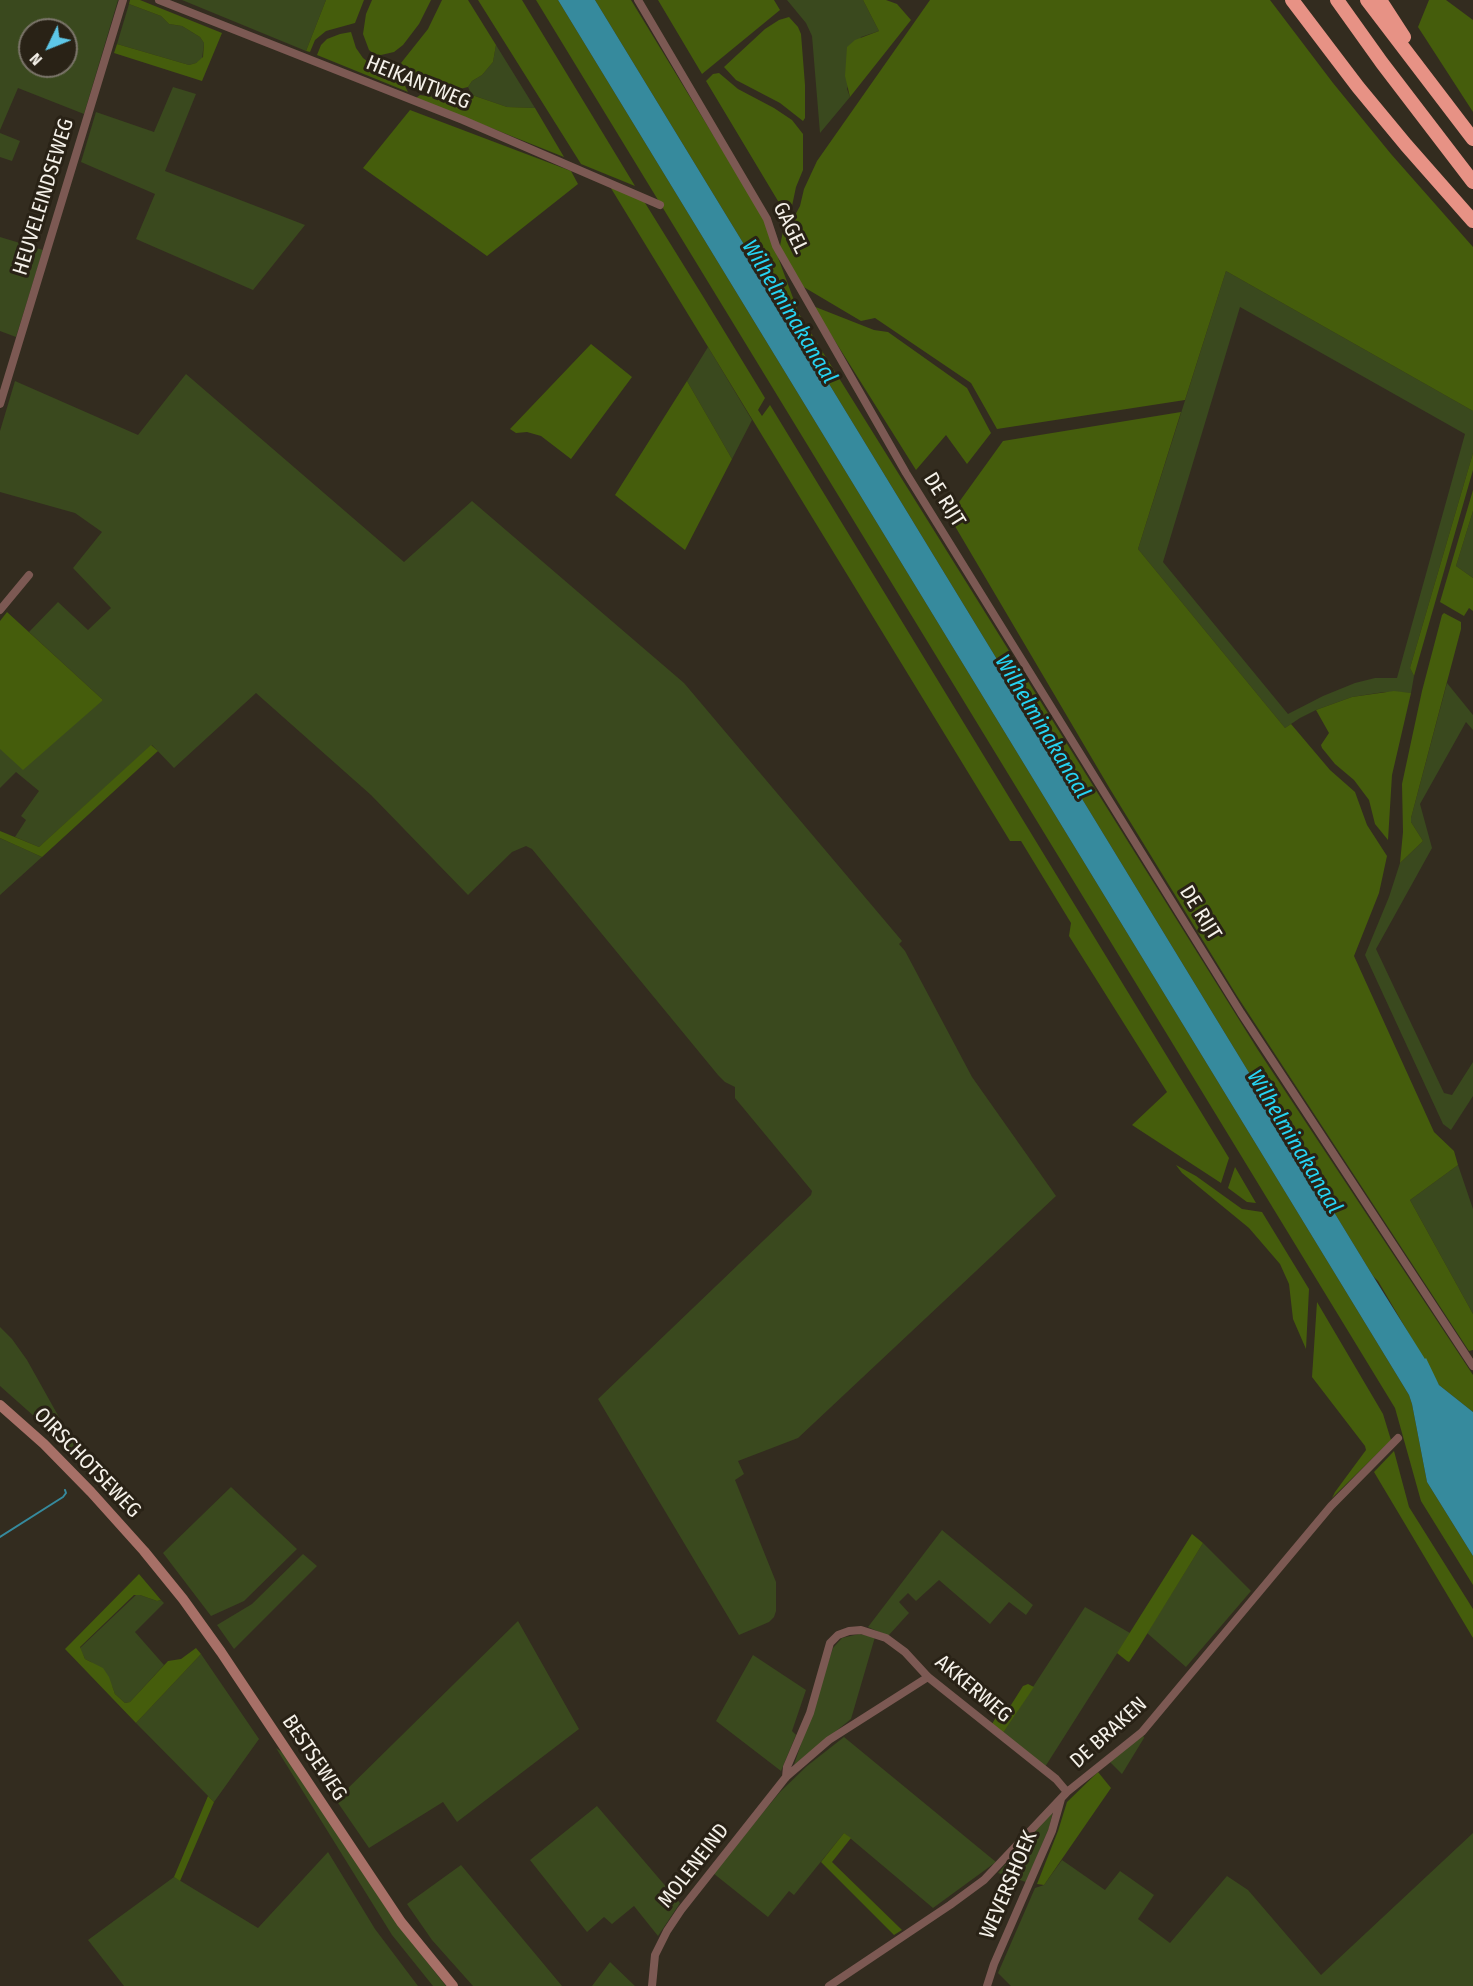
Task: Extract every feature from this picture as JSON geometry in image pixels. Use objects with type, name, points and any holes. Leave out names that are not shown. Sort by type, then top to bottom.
[{"type":"highway","points":[[1291,0],[1399,137],[1473,221]]},
{"type":"highway","points":[[1336,0],[1473,182]]},
{"type":"highway","points":[[1367,0],[1473,139]]},
{"type":"highway","points":[[1380,0],[1442,97]]},
{"type":"main road","name":"OIRSCHOTSEWEG","points":[[0,1404],[44,1444],[144,1551]]},
{"type":"main road","name":"BESTSEWEG","points":[[144,1551],[183,1599],[221,1652],[401,1922],[453,1986]]},
{"type":"street","name":"HEUVELEINDSEWEG","points":[[0,404],[123,0]]},
{"type":"street","name":"HEIKANTWEG","points":[[159,0],[463,120],[660,205]]},
{"type":"street","name":"GAGEL","points":[[638,0],[767,219],[776,246],[906,473]]},
{"type":"street","name":"DE RIJT","points":[[906,473],[1241,1013],[1473,1366]]},
{"type":"street","points":[[0,610],[29,575]]},
{"type":"street","name":"DE BRAKEN","points":[[829,1986],[984,1880],[1064,1795],[1142,1732],[1331,1506],[1398,1438]]},
{"type":"street","name":"AKKERWEG","points":[[849,1631],[871,1632],[886,1638],[905,1652],[928,1677],[1056,1779],[1064,1795]]},
{"type":"street","name":"MOLENEIND","points":[[786,1777],[787,1767],[810,1713],[830,1643],[838,1635],[849,1631]]},
{"type":"street","name":"MOLENEIND","points":[[652,1986],[655,1955],[667,1931],[786,1777],[830,1740],[928,1677]]},
{"type":"street","name":"WEVERSHOEK","points":[[987,1986],[994,1964],[1052,1831],[1064,1795]]},
{"type":"green space","points":[[0,0],[118,0],[84,114],[18,88],[0,130]]},
{"type":"green space","points":[[130,0],[140,0],[222,33],[202,81],[114,53],[117,44],[189,65],[203,57],[204,43],[200,37],[182,26],[169,24],[161,16],[129,4]]},
{"type":"green space","points":[[182,0],[326,0],[306,51]]},
{"type":"green space","points":[[326,0],[364,0],[355,23],[326,31],[315,40],[310,52],[306,51]]},
{"type":"green space","points":[[372,0],[431,0],[419,24],[403,45],[394,52],[381,55],[369,50],[363,34],[366,14]]},
{"type":"green space","points":[[442,0],[468,0],[496,45],[493,62],[482,75],[472,81],[468,87],[448,92],[424,87],[401,63],[428,29]]},
{"type":"green space","points":[[478,0],[522,0],[635,186],[581,164]]},
{"type":"green space","points":[[536,0],[558,0],[1409,1395],[1427,1482],[1473,1556],[1473,1585],[1421,1501],[1395,1408]]},
{"type":"green space","points":[[595,0],[631,0],[763,217],[799,314],[1258,1050],[1473,1375],[1473,1412],[1439,1385],[1378,1281]]},
{"type":"green space","points":[[658,0],[774,0],[780,10],[702,74]]},
{"type":"green space","points":[[787,0],[863,0],[879,31],[861,37],[847,89],[850,97],[820,133],[812,36],[806,23]]},
{"type":"green space","points":[[863,0],[886,0],[897,4],[911,20],[850,97],[845,76],[847,47],[855,40],[879,31]]},
{"type":"green space","points":[[930,0],[1270,0],[1391,154],[1473,247],[1473,411],[1226,271],[1185,400],[997,429],[971,383],[875,318],[861,321],[802,286],[779,251],[783,231],[792,221],[800,206],[804,189],[817,161]]},
{"type":"green space","points":[[1429,0],[1446,0],[1473,20],[1473,112],[1418,27]]},
{"type":"green space","points":[[129,4],[161,16],[169,24],[182,26],[200,37],[204,43],[202,59],[189,65],[117,44]]},
{"type":"green space","points":[[789,17],[801,34],[805,85],[805,118],[803,121],[780,103],[736,80],[724,67],[765,29]]},
{"type":"green space","points":[[351,32],[356,48],[363,58],[375,67],[397,74],[408,92],[317,55],[321,45],[327,39]]},
{"type":"green space","points":[[496,45],[535,108],[507,107],[472,95],[468,87],[493,62]]},
{"type":"green space","points":[[719,73],[738,89],[792,120],[803,134],[803,170],[787,216],[706,81],[713,74]]},
{"type":"green space","points":[[173,87],[196,94],[165,171],[305,225],[253,290],[136,239],[155,194],[81,162],[96,112],[154,132]]},
{"type":"green space","points":[[420,95],[453,100],[472,95],[507,107],[535,108],[564,157],[416,98]]},
{"type":"green space","points":[[410,110],[571,171],[578,184],[487,256],[363,168]]},
{"type":"green space","points":[[0,133],[20,141],[12,161],[0,157]]},
{"type":"green space","points":[[609,185],[642,198],[765,398],[758,410],[762,416],[770,405],[1229,1158],[1221,1183],[1132,1125],[1167,1092],[1069,936],[1071,923],[1021,841],[1010,841]]},
{"type":"green space","points":[[0,237],[43,250],[16,337],[0,331]]},
{"type":"green space","points":[[1226,271],[1473,411],[1473,453],[1410,668],[1414,676],[1411,693],[1384,692],[1352,697],[1316,710],[1285,728],[1138,549]],"holes":[[[1240,307],[1465,434],[1397,678],[1375,678],[1355,683],[1288,714],[1163,562]]]},
{"type":"green space","points":[[813,306],[874,330],[888,332],[967,388],[991,433],[967,464],[946,435],[916,470]]},
{"type":"green space","points":[[591,344],[632,377],[571,459],[541,436],[527,432],[516,433],[510,429]]},
{"type":"green space","points":[[708,347],[752,420],[732,459],[687,381]]},
{"type":"green space","points":[[186,374],[404,562],[472,501],[684,683],[902,941],[899,944],[905,951],[972,1077],[1056,1196],[798,1438],[738,1461],[744,1474],[735,1480],[776,1582],[776,1611],[769,1622],[739,1635],[598,1399],[811,1195],[812,1191],[735,1098],[735,1087],[718,1075],[532,849],[526,846],[512,852],[468,895],[371,795],[256,693],[174,768],[152,745],[39,847],[15,837],[26,820],[21,816],[39,791],[16,772],[0,788],[0,749],[103,700],[29,632],[58,602],[88,630],[111,608],[73,568],[102,532],[75,513],[0,492],[0,431],[15,381],[138,435]]},
{"type":"green space","points":[[687,381],[732,459],[685,550],[615,495]]},
{"type":"green space","points":[[1181,412],[1138,549],[1285,728],[1291,724],[1330,770],[1355,792],[1367,825],[1387,856],[1379,893],[1354,956],[1434,1132],[1454,1151],[1458,1165],[1410,1200],[1473,1314],[1473,1350],[1469,1351],[1237,996],[1110,789],[949,516],[1003,441]]},
{"type":"green space","points":[[1473,453],[1473,470],[1414,676],[1410,668]]},
{"type":"green space","points":[[1473,490],[1473,511],[1456,566],[1473,578],[1473,611],[1469,608],[1464,616],[1440,602]]},
{"type":"green space","points":[[1473,511],[1473,578],[1456,566]]},
{"type":"green space","points":[[7,612],[103,700],[23,770],[0,749],[0,621]]},
{"type":"green space","points":[[1444,613],[1461,622],[1461,629],[1411,818],[1411,822],[1423,841],[1400,863],[1403,832],[1402,784],[1422,691]]},
{"type":"green space","points":[[1447,683],[1473,715],[1473,730],[1466,722],[1420,804],[1432,848],[1376,949],[1444,1093],[1452,1095],[1473,1062],[1473,1096],[1451,1130],[1443,1124],[1365,955],[1389,897],[1400,863],[1423,841],[1411,822],[1411,818]]},
{"type":"green space","points":[[1394,691],[1411,693],[1392,775],[1388,840],[1375,824],[1369,800],[1354,780],[1335,764],[1322,748],[1321,745],[1329,733],[1316,710],[1352,697]]},
{"type":"green space","points":[[151,745],[158,751],[42,857],[0,838],[0,831],[39,847]]},
{"type":"green space","points":[[0,838],[42,857],[0,895]]},
{"type":"green space","points":[[1176,1165],[1196,1176],[1242,1209],[1262,1212],[1309,1289],[1306,1349],[1293,1319],[1289,1284],[1280,1264],[1249,1228],[1182,1173]]},
{"type":"green space","points":[[1458,1165],[1473,1209],[1473,1314],[1410,1200]]},
{"type":"green space","points":[[1235,1167],[1256,1203],[1247,1202],[1228,1188]]},
{"type":"green space","points":[[1317,1302],[1383,1414],[1391,1440],[1332,1498],[1366,1450],[1312,1377]]},
{"type":"green space","points":[[0,1327],[27,1360],[88,1469],[53,1433],[0,1386]]},
{"type":"green space","points":[[1394,1451],[1409,1507],[1473,1609],[1473,1638],[1374,1472]]},
{"type":"green space","points":[[231,1487],[297,1549],[244,1601],[211,1616],[163,1553]]},
{"type":"green space","points":[[942,1530],[1033,1605],[1026,1615],[1009,1602],[990,1624],[939,1580],[916,1601],[908,1593],[899,1602],[909,1613],[888,1636],[868,1627]]},
{"type":"green space","points":[[1192,1534],[1203,1543],[1139,1647],[1129,1662],[1127,1661],[1117,1653]]},
{"type":"green space","points":[[1203,1543],[1251,1591],[1186,1667],[1147,1633]]},
{"type":"green space","points":[[303,1554],[317,1566],[234,1649],[217,1625],[252,1604]]},
{"type":"green space","points":[[139,1574],[161,1600],[134,1595],[80,1647],[85,1659],[103,1668],[115,1694],[125,1703],[130,1702],[168,1661],[181,1659],[196,1648],[201,1654],[136,1723],[65,1649]]},
{"type":"green space","points":[[137,1594],[157,1601],[161,1600],[164,1603],[135,1632],[164,1665],[130,1702],[125,1703],[115,1694],[112,1686],[91,1662],[85,1659],[80,1648]]},
{"type":"green space","points":[[1085,1607],[1130,1633],[1045,1767],[1003,1733]]},
{"type":"green space","points":[[518,1621],[579,1729],[457,1822],[443,1802],[369,1848],[336,1800]]},
{"type":"green space","points":[[859,1634],[875,1637],[851,1719],[794,1765],[833,1648],[842,1638]]},
{"type":"green space","points":[[201,1654],[259,1739],[214,1802],[136,1723]]},
{"type":"green space","points":[[753,1655],[806,1690],[792,1731],[796,1735],[781,1771],[716,1721]]},
{"type":"green space","points":[[1028,1684],[1034,1687],[1003,1733],[992,1724],[998,1714],[1011,1705],[1023,1686]]},
{"type":"green space","points":[[1143,1734],[1144,1738],[1122,1774],[1110,1762]]},
{"type":"green space","points":[[844,1737],[996,1862],[933,1908],[844,1833],[794,1895],[789,1891],[768,1917],[713,1873],[780,1792],[807,1766]]},
{"type":"green space","points":[[276,1748],[285,1754],[397,1924],[446,1986],[433,1986],[392,1935]]},
{"type":"green space","points":[[1098,1772],[1111,1788],[1044,1885],[1037,1884],[1067,1802]]},
{"type":"green space","points":[[208,1796],[214,1802],[180,1881],[174,1877]]},
{"type":"green space","points":[[597,1806],[680,1903],[658,1936],[634,1906],[612,1924],[604,1917],[587,1932],[530,1860]]},
{"type":"green space","points":[[1053,1811],[1049,1828],[1026,1882],[998,1873]]},
{"type":"green space","points":[[844,1833],[851,1838],[832,1862],[902,1930],[894,1935],[821,1862]]},
{"type":"green space","points":[[1473,1833],[1473,1986],[1011,1986],[998,1973],[1035,1888],[1044,1885],[1062,1860],[1105,1890],[1120,1871],[1154,1895],[1138,1919],[1170,1943],[1227,1876],[1248,1890],[1321,1975]]},
{"type":"green space","points":[[328,1852],[375,1929],[418,1986],[124,1986],[88,1940],[174,1877],[258,1928]]},
{"type":"green space","points":[[461,1865],[562,1986],[473,1986],[432,1940],[407,1904]]},
{"type":"green space","points":[[610,1962],[635,1986],[592,1986]]},
{"type":"water","points":[[558,0],[595,0],[1373,1276],[1426,1358],[1439,1385],[1473,1412],[1473,1556],[1427,1482],[1409,1395]]},
{"type":"waterway","points":[[0,1537],[63,1497],[65,1490]]},
{"type":"water label","name":"Wilhelminakanaal","points":[[789,312]]},
{"type":"water label","name":"Wilhelminakanaal","points":[[1042,727]]},
{"type":"water label","name":"Wilhelminakanaal","points":[[1294,1142]]}]
